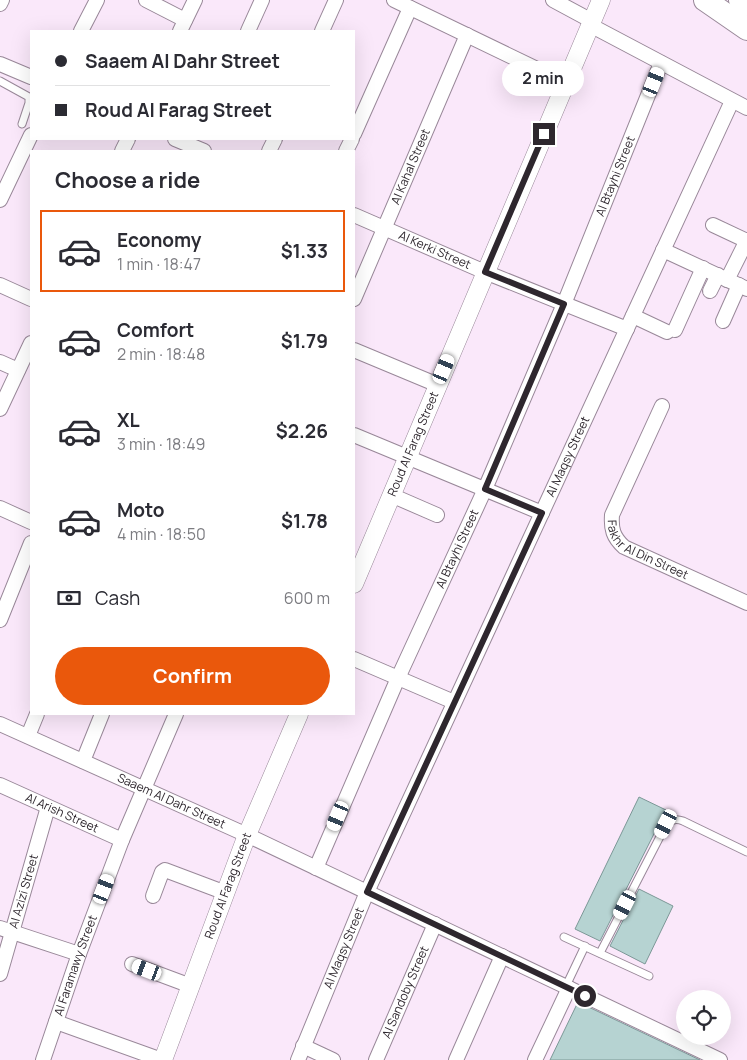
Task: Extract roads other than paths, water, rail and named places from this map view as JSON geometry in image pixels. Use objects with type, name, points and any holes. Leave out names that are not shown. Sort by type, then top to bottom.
[{"type":"main road","points":[[705,0],[747,30]]},
{"type":"main road","points":[[740,0],[747,5]]},
{"type":"street","points":[[0,4],[2,0]]},
{"type":"street","points":[[81,30],[96,0]]},
{"type":"street","points":[[146,0],[183,25],[195,0]]},
{"type":"street","points":[[248,30],[262,0]]},
{"type":"street","points":[[322,30],[336,0]]},
{"type":"street","points":[[394,0],[566,83]]},
{"type":"street","points":[[554,0],[662,63],[747,108]]},
{"type":"street","name":"Roud Al Farag Street","points":[[355,582],[601,0]]},
{"type":"street","points":[[355,132],[410,8]]},
{"type":"street","name":"Al Kahal Street","points":[[355,297],[467,35]]},
{"type":"street","name":"Al Btayhi Street","points":[[316,868],[398,678],[485,489],[564,304],[662,63]]},
{"type":"street","points":[[0,64],[30,77]]},
{"type":"street","name":"Al Maqsy Street","points":[[298,1060],[367,892],[732,101]]},
{"type":"street","points":[[0,200],[30,137]]},
{"type":"street","points":[[178,140],[199,147]]},
{"type":"street","name":"Al Kerki Street","points":[[355,216],[485,272],[627,329]]},
{"type":"street","points":[[713,224],[747,241],[733,282],[723,321]]},
{"type":"street","points":[[663,250],[733,282]]},
{"type":"street","points":[[633,316],[671,331],[702,268]]},
{"type":"street","points":[[710,291],[733,282]]},
{"type":"street","points":[[0,287],[30,299]]},
{"type":"street","points":[[0,409],[30,345]]},
{"type":"street","points":[[355,350],[438,385]]},
{"type":"street","points":[[0,362],[18,370]]},
{"type":"street","name":"Fakhr Al Din Street","points":[[662,406],[612,514],[611,527],[615,539],[624,548],[747,603]]},
{"type":"street","points":[[355,434],[542,513]]},
{"type":"street","points":[[391,495],[437,515]]},
{"type":"street","points":[[0,508],[30,522]]},
{"type":"street","points":[[0,620],[30,545]]},
{"type":"street","points":[[355,659],[454,702]]},
{"type":"street","points":[[28,736],[37,715]]},
{"type":"street","points":[[83,761],[102,715]]},
{"type":"street","points":[[144,788],[176,715]]},
{"type":"street","name":"Roud Al Farag Street","points":[[163,1060],[248,835],[299,715]]},
{"type":"street","name":"Saaem Al Dahr Street","points":[[0,724],[248,835],[720,1060]]},
{"type":"street","name":"Al Arish Street","points":[[0,785],[122,840]]},
{"type":"street","name":"Al Faramawy Street","points":[[43,1060],[79,954],[122,840],[144,788]]},
{"type":"street","name":"Al Azizi Street","points":[[0,974],[6,930],[48,807]]},
{"type":"street","points":[[153,896],[162,872],[165,870],[226,893]]},
{"type":"street","name":"Al Sandoby Street","points":[[376,1060],[435,924]]},
{"type":"street","points":[[6,930],[79,954]]},
{"type":"street","points":[[456,1060],[502,956]]},
{"type":"street","points":[[132,964],[191,986]]},
{"type":"street","points":[[535,1060],[567,987]]},
{"type":"street","points":[[56,1022],[163,1060]]},
{"type":"street","points":[[303,1046],[333,1060]]},
{"type":"lane","points":[[10,86],[17,71]]},
{"type":"lane","points":[[0,81],[29,97],[29,103],[22,124]]},
{"type":"lane","points":[[600,953],[666,824],[671,820],[683,821],[747,852]]},
{"type":"lane","points":[[564,937],[649,976]]},
{"type":"lane","points":[[567,987],[585,946]]}]
